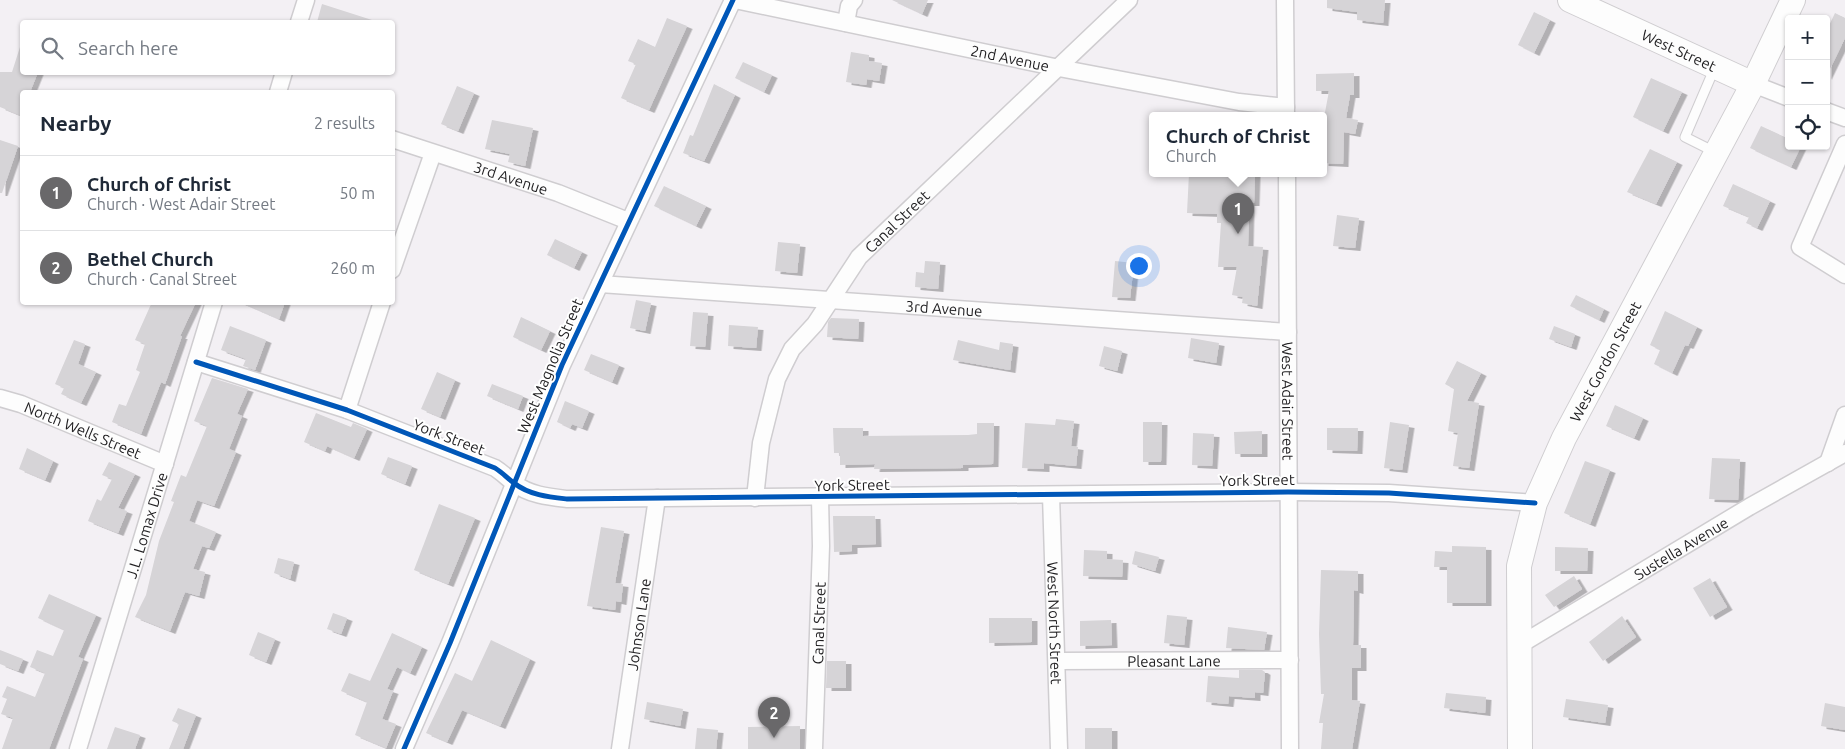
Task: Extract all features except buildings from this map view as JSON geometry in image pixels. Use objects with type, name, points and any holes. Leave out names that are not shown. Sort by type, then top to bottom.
[{"type":"street","points":[[300,20],[306,0]]},
{"type":"street","name":"2nd Avenue","points":[[734,0],[1059,68],[1286,111]]},
{"type":"street","name":"West Magnolia Street","points":[[404,749],[450,643],[562,365],[628,221],[734,0]]},
{"type":"street","points":[[846,23],[849,6],[854,0]]},
{"type":"street","name":"Canal Street","points":[[755,498],[761,443],[777,379],[792,349],[815,324],[859,257],[1129,0]]},
{"type":"street","points":[[1284,0],[1286,111]]},
{"type":"street","name":"West Street","points":[[1570,0],[1715,67],[1785,96]]},
{"type":"street","name":"West Gordon Street","points":[[1520,749],[1519,566],[1534,503],[1564,438],[1753,84],[1793,0]]},
{"type":"street","points":[[279,90],[283,75]]},
{"type":"street","points":[[1830,112],[1845,118]]},
{"type":"street","name":"3rd Avenue","points":[[395,140],[558,193],[628,221]]},
{"type":"street","points":[[1845,144],[1800,247],[1845,275]]},
{"type":"street","points":[[395,261],[433,153]]},
{"type":"street","name":"West Adair Street","points":[[1287,177],[1290,749]]},
{"type":"street","name":"3rd Avenue","points":[[600,284],[1288,332]]},
{"type":"street","name":"J.L. Lomax Drive","points":[[78,749],[213,305]]},
{"type":"street","points":[[347,410],[381,305]]},
{"type":"street","name":"York Street","points":[[196,362],[347,410],[495,468],[506,474],[514,483],[537,495],[568,499],[1288,492],[1388,493],[1534,503]]},
{"type":"street","name":"North Wells Street","points":[[0,398],[21,404],[165,464]]},
{"type":"street","points":[[1828,463],[1845,415]]},
{"type":"street","name":"Sustella Avenue","points":[[1518,646],[1750,506],[1845,453]]},
{"type":"street","name":"West North Street","points":[[1051,495],[1058,661],[1059,749]]},
{"type":"street","name":"Canal Street","points":[[814,749],[821,546],[820,497]]},
{"type":"street","name":"Johnson Lane","points":[[620,749],[657,498]]},
{"type":"street","name":"Pleasant Lane","points":[[1058,661],[1290,660]]},
{"type":"lane","points":[[1715,67],[1685,137],[1716,153]]},
{"type":"cycle path","points":[[404,749],[450,643],[562,365],[733,0]]},
{"type":"cycle path","points":[[196,362],[347,410],[495,468],[520,487],[533,493],[567,499],[1288,492],[1389,493],[1535,503]]},
{"type":"place","name":"Church of Christ","points":[[1238,234]]},
{"type":"place","name":"Bethel Church","points":[[774,738]]}]
